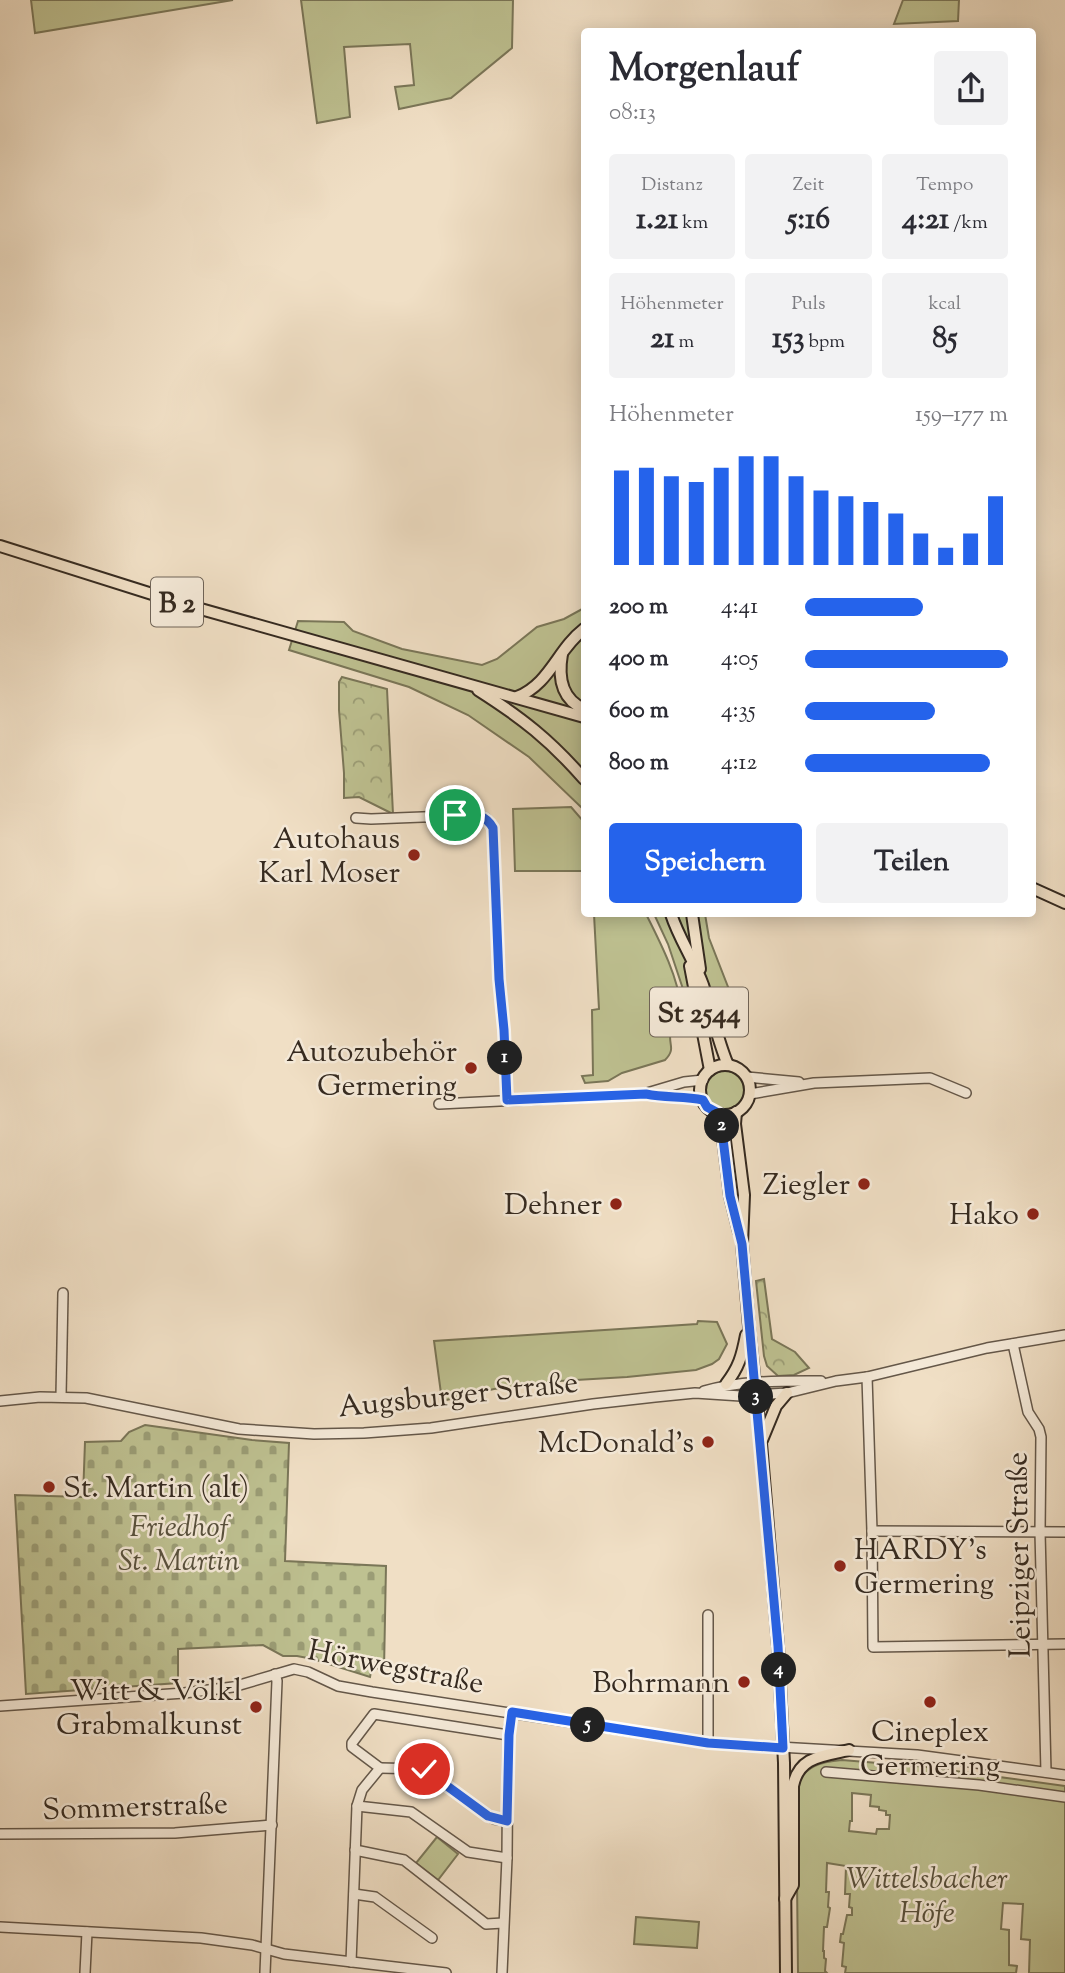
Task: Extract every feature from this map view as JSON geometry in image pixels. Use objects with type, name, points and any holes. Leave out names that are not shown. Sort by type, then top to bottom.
[{"type":"main road","name":"B 2","points":[[0,546],[190,606],[581,716]]},
{"type":"main road","points":[[517,697],[535,688],[581,631]]},
{"type":"main road","points":[[562,654],[561,684],[572,702],[581,707]]},
{"type":"main road","points":[[467,683],[531,727],[581,776]]},
{"type":"main road","points":[[1036,890],[1065,903]]},
{"type":"main road","name":"St 2544","points":[[672,917],[702,982],[727,1065]]},
{"type":"main road","points":[[692,917],[702,982]]},
{"type":"main road","name":"St 2544","points":[[687,953],[706,1075],[701,1088],[703,1100]]},
{"type":"main road","name":"St 2544","points":[[706,1075],[719,1066],[727,1065],[741,1071],[750,1084],[750,1094]]},
{"type":"main road","points":[[703,1100],[707,1107],[720,1114],[736,1112],[746,1104],[750,1094]]},
{"type":"main road","points":[[736,1112],[735,1124],[744,1195],[742,1244],[748,1326],[778,1646],[783,1748],[786,1973]]},
{"type":"main road","points":[[720,1114],[730,1196],[742,1244]]},
{"type":"main road","points":[[726,1384],[741,1362],[748,1326]]},
{"type":"main road","points":[[761,1443],[776,1406],[787,1393]]},
{"type":"main road","points":[[785,1899],[793,1885],[793,1786],[797,1771],[815,1758],[849,1750]]},
{"type":"street","points":[[356,818],[481,815],[493,828],[507,1100]]},
{"type":"street","points":[[646,1094],[706,1075]]},
{"type":"street","points":[[747,1077],[814,1083]]},
{"type":"street","points":[[750,1094],[814,1083],[930,1078],[966,1093]]},
{"type":"street","points":[[439,1104],[646,1094],[703,1100]]},
{"type":"street","points":[[61,1396],[63,1293]]},
{"type":"street","points":[[836,1381],[867,1377],[1065,1335]]},
{"type":"street","name":"Leipziger Straße","points":[[1013,1344],[1028,1412],[1041,1433],[1046,1772]]},
{"type":"street","points":[[867,1377],[873,1647],[1065,1644]]},
{"type":"street","name":"Augsburger Straße","points":[[695,1393],[726,1384],[836,1381]]},
{"type":"street","name":"Augsburger Straße","points":[[0,1401],[61,1396],[86,1398],[239,1429],[314,1434],[413,1430],[593,1404],[695,1393],[741,1396],[787,1393],[836,1381]]},
{"type":"street","points":[[872,1531],[1065,1532]]},
{"type":"street","points":[[708,1615],[708,1743]]},
{"type":"street","name":"Hörwegstraße","points":[[0,1706],[233,1687],[299,1669],[338,1686],[708,1743],[917,1755],[1065,1775]]},
{"type":"street","points":[[265,1973],[277,1681],[275,1674]]},
{"type":"street","points":[[502,1973],[509,1735],[512,1712]]},
{"type":"street","points":[[507,1821],[488,1816],[424,1769],[380,1768],[352,1747],[352,1742],[374,1714],[509,1735]]},
{"type":"street","points":[[351,1962],[357,1806],[362,1790],[380,1768]]},
{"type":"street","points":[[826,1772],[979,1785],[1065,1797]]},
{"type":"street","points":[[357,1806],[411,1812],[467,1852],[506,1858]]},
{"type":"street","name":"Sommerstraße","points":[[0,1834],[175,1833],[272,1825]]},
{"type":"street","points":[[355,1850],[404,1860],[486,1924],[503,1923]]},
{"type":"street","points":[[354,1894],[376,1896],[432,1938]]},
{"type":"street","points":[[0,1939],[0,1927],[201,1938],[267,1948],[284,1954],[394,1970],[446,1973]]},
{"type":"street","points":[[85,1973],[87,1932]]},
{"type":"green space","points":[[31,0],[233,0],[35,33]]},
{"type":"green space","points":[[301,0],[513,0],[512,48],[451,98],[399,109],[395,87],[414,85],[410,44],[344,47],[350,117],[317,123]]},
{"type":"green space","points":[[903,0],[959,0],[958,21],[894,24]]},
{"type":"green space","points":[[581,610],[581,807],[529,757],[468,715],[409,687],[289,650],[298,621],[344,622],[353,631],[402,649],[482,665],[497,659],[537,627],[564,619]]},
{"type":"green space","points":[[342,677],[387,689],[393,814],[359,797],[344,798],[339,710],[339,682]]},
{"type":"green space","points":[[571,807],[581,819],[581,871],[515,871],[513,809]]},
{"type":"green space","points":[[594,917],[648,917],[662,946],[679,994],[679,1012],[670,1035],[671,1049],[665,1060],[622,1073],[608,1081],[585,1083],[582,1076],[593,1075],[592,1010],[599,1009]]},
{"type":"green space","points":[[655,917],[706,917],[709,938],[737,1010],[690,1010],[668,944]]},
{"type":"green space","points":[[725,1071],[738,1077],[744,1090],[738,1103],[725,1109],[712,1103],[706,1090],[712,1077]]},
{"type":"green space","points":[[764,1279],[772,1339],[795,1352],[809,1368],[794,1375],[778,1376],[767,1366],[756,1281]]},
{"type":"green space","points":[[698,1321],[717,1322],[727,1344],[719,1359],[696,1370],[559,1381],[494,1389],[442,1401],[434,1341],[697,1324]]},
{"type":"green space","name":"Friedhof St. Martin","points":[[145,1425],[289,1443],[285,1561],[386,1566],[384,1670],[372,1667],[370,1677],[313,1659],[283,1656],[263,1645],[178,1649],[178,1683],[26,1694],[15,1495],[83,1497],[85,1442],[121,1441],[129,1432]]},
{"type":"green space","name":"Wittelsbacher Höfe","points":[[842,1760],[926,1767],[1065,1786],[1065,1973],[1029,1973],[1030,1940],[1021,1939],[1023,1904],[1003,1903],[1001,1929],[1009,1930],[1009,1965],[1017,1966],[1016,1973],[845,1973],[846,1967],[842,1966],[844,1943],[840,1942],[847,1915],[852,1915],[852,1908],[849,1907],[850,1894],[845,1894],[846,1866],[827,1863],[826,1892],[829,1892],[830,1908],[827,1927],[824,1927],[823,1951],[827,1973],[798,1973],[796,1787],[809,1769]],"holes":[[[852,1793],[871,1795],[870,1806],[879,1807],[879,1810],[890,1815],[889,1829],[877,1829],[876,1834],[849,1831],[852,1821]]]},
{"type":"green space","points":[[437,1837],[458,1854],[438,1880],[416,1863]]},
{"type":"green space","points":[[636,1917],[699,1922],[697,1948],[634,1944]]},
{"type":"place","name":"Autohaus Karl Moser","points":[[414,855]]},
{"type":"place","name":"Autozubehör Germering","points":[[471,1068]]},
{"type":"place","name":"Ziegler","points":[[864,1184]]},
{"type":"place","name":"Dehner","points":[[616,1204]]},
{"type":"place","name":"Hako","points":[[1033,1214]]},
{"type":"place","name":"McDonald's","points":[[708,1442]]},
{"type":"place","name":"St. Martin (alt)","points":[[49,1487]]},
{"type":"place","name":"HARDY's Germering","points":[[840,1566]]},
{"type":"place","name":"Bohrmann","points":[[744,1682]]},
{"type":"place","name":"Cineplex Germering","points":[[930,1702]]},
{"type":"place","name":"Witt & Völkl Grabmalkunst","points":[[256,1707]]},
{"type":"route","points":[[424,1769],[488,1816],[507,1821],[512,1712],[708,1743],[783,1748],[765,1483],[742,1244],[730,1196],[720,1114],[707,1107],[703,1100],[646,1094],[507,1100],[493,828],[481,815],[455,815]]}]
